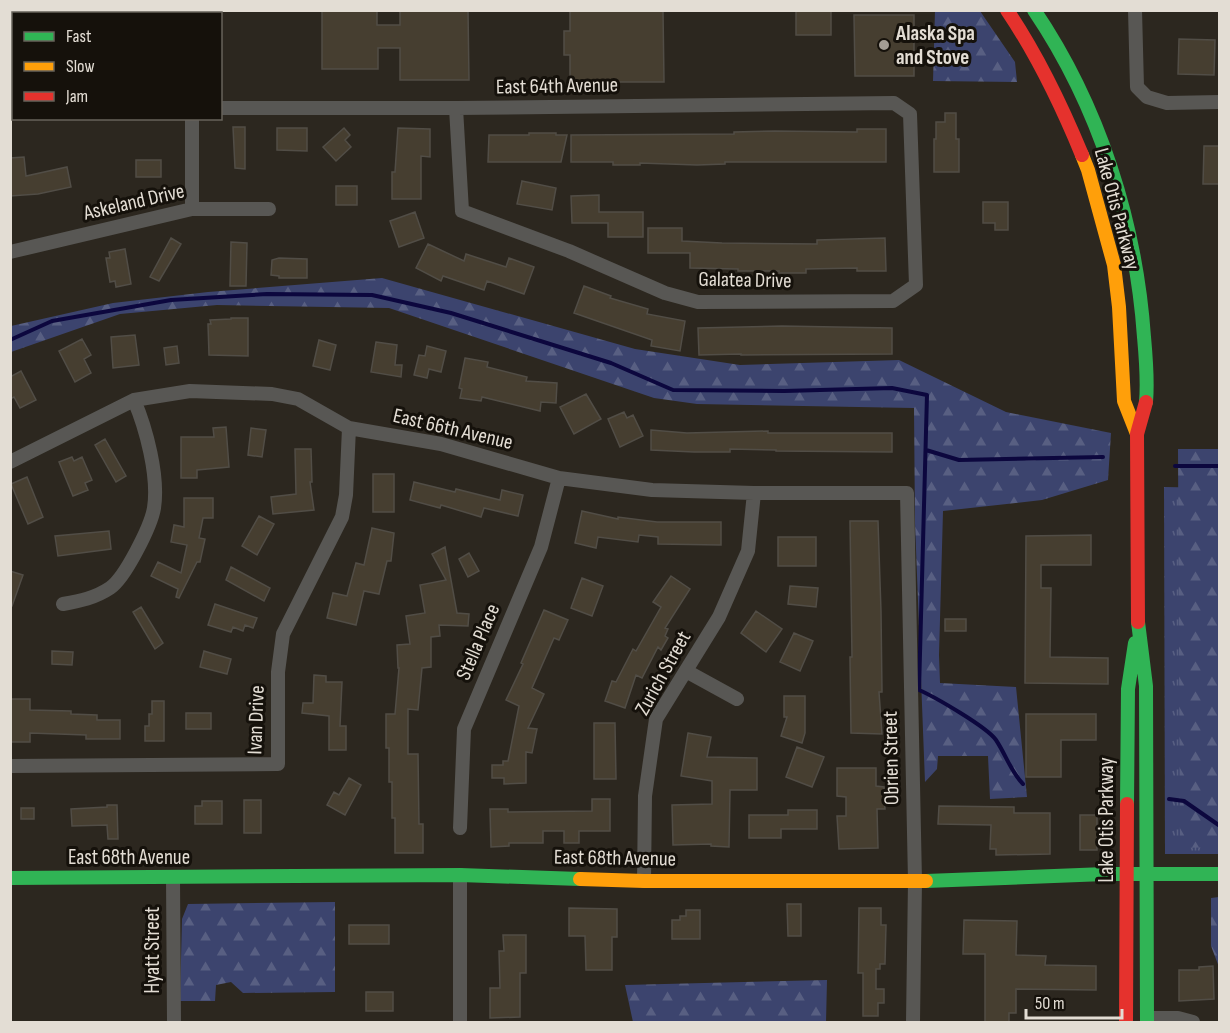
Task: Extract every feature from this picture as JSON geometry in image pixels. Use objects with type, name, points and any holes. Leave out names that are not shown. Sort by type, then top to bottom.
[{"type":"main road","name":"Lake Otis Parkway","points":[[1006,10],[1026,38],[1069,121],[1088,170],[1114,265],[1118,294],[1124,401],[1137,434]]},
{"type":"main road","name":"Lake Otis Parkway","points":[[1034,10],[1051,35],[1082,91],[1113,173],[1137,271],[1146,363],[1146,400],[1137,434],[1138,618],[1146,686],[1147,1020]]},
{"type":"main road","points":[[1118,294],[1133,308],[1138,354],[1146,363]]},
{"type":"main road","name":"Lake Otis Parkway","points":[[1126,1023],[1128,689],[1138,618]]},
{"type":"main road","name":"East 68th Avenue","points":[[10,878],[460,875],[644,881],[915,881],[1147,873],[1220,874]]},
{"type":"street","points":[[1135,10],[1137,87],[1147,97],[1167,103],[1220,102]]},
{"type":"street","name":"East 64th Avenue","points":[[222,108],[894,104]]},
{"type":"street","name":"Galatea Drive","points":[[456,108],[462,211],[569,251],[665,293],[698,302],[893,302],[916,285],[910,114],[894,104]]},
{"type":"street","points":[[192,120],[192,208]]},
{"type":"street","name":"Askeland Drive","points":[[10,252],[192,208],[269,209]]},
{"type":"street","name":"East 66th Avenue","points":[[10,462],[134,400],[190,391],[272,394],[298,399],[349,428],[441,444],[559,478],[652,490],[907,493]]},
{"type":"street","points":[[63,604],[86,601],[112,587],[129,565],[154,508],[154,477],[143,420],[134,400]]},
{"type":"street","name":"Ivan Drive","points":[[10,766],[278,764],[278,672],[283,634],[342,517],[346,495],[349,428]]},
{"type":"street","name":"Stella Place","points":[[460,828],[464,729],[541,547],[559,478]]},
{"type":"street","name":"Zurich Street","points":[[644,881],[645,796],[656,719],[719,617],[748,551],[754,493]]},
{"type":"street","name":"Obrien Street","points":[[907,493],[915,881],[913,1023]]},
{"type":"street","points":[[686,671],[737,699]]},
{"type":"street","points":[[460,875],[460,1023]]},
{"type":"street","name":"Hyatt Street","points":[[173,878],[174,1023]]},
{"type":"street","points":[[1147,1020],[1178,1018],[1193,1023]]},
{"type":"green space","points":[[935,11],[980,11],[1015,62],[1017,82],[933,81]]},
{"type":"green space","points":[[382,278],[635,349],[740,365],[899,360],[1006,412],[1111,433],[1108,480],[1042,500],[943,511],[940,683],[1016,687],[1027,797],[990,799],[988,756],[938,756],[937,769],[925,782],[915,523],[914,408],[697,404],[654,398],[389,308],[217,305],[120,314],[11,352],[11,326],[113,303],[208,292]]},
{"type":"green space","points":[[1178,449],[1219,449],[1219,847],[1180,848]]},
{"type":"green space","points":[[1164,487],[1219,488],[1219,854],[1165,854]]},
{"type":"green space","points":[[1220,897],[1219,967],[1211,946],[1211,898]]},
{"type":"green space","points":[[335,902],[335,992],[243,993],[231,982],[216,985],[215,1001],[180,1001],[182,919],[188,904]]},
{"type":"green space","points":[[827,980],[826,1022],[633,1022],[625,985]]},
{"type":"building","points":[[322,10],[377,10],[377,25],[400,25],[400,10],[468,10],[469,80],[400,80],[400,48],[378,48],[378,69],[322,69]]},
{"type":"building","points":[[570,10],[663,10],[664,82],[570,82],[570,55],[564,55],[564,31],[570,31]]},
{"type":"building","points":[[796,10],[831,10],[831,35],[796,35]]},
{"type":"building","name":"Alaska Spa and Stove","points":[[854,15],[914,15],[914,76],[855,76]]},
{"type":"building","points":[[1179,39],[1215,40],[1214,75],[1178,74]]},
{"type":"building","points":[[945,113],[956,113],[959,172],[934,172],[936,122],[945,122]]},
{"type":"building","points":[[233,127],[245,127],[245,169],[235,168]]},
{"type":"building","points":[[277,128],[307,128],[307,151],[277,150]]},
{"type":"building","points":[[344,128],[350,135],[345,140],[351,147],[336,161],[323,147]]},
{"type":"building","points":[[398,128],[430,129],[430,157],[421,156],[421,199],[392,199],[392,172],[395,172]]},
{"type":"building","points":[[857,129],[886,129],[886,162],[613,165],[613,162],[571,162],[571,135],[734,134],[734,132],[775,131],[857,132]]},
{"type":"building","points":[[529,133],[567,135],[561,162],[488,162],[489,135],[529,135]]},
{"type":"building","points":[[1204,146],[1220,146],[1220,184],[1203,184]]},
{"type":"building","points":[[24,157],[26,176],[67,167],[71,187],[38,194],[10,196],[10,158]]},
{"type":"building","points":[[136,160],[161,160],[161,177],[136,177]]},
{"type":"building","points":[[522,181],[556,188],[552,210],[517,204]]},
{"type":"building","points":[[336,186],[357,186],[357,205],[336,205]]},
{"type":"building","points":[[599,195],[599,212],[643,212],[643,237],[608,237],[608,223],[572,223],[571,196]]},
{"type":"building","points":[[983,202],[1008,202],[1008,230],[995,230],[995,223],[983,223]]},
{"type":"building","points":[[415,212],[424,238],[399,247],[390,221]]},
{"type":"building","points":[[648,228],[682,228],[682,241],[722,243],[817,244],[817,240],[885,238],[886,271],[857,271],[857,268],[806,269],[806,273],[779,273],[779,271],[690,268],[690,253],[648,253]]},
{"type":"building","points":[[171,238],[181,244],[159,281],[150,277]]},
{"type":"building","points":[[231,242],[247,243],[246,286],[230,286]]},
{"type":"building","points":[[428,244],[464,261],[466,254],[506,267],[509,258],[534,267],[524,294],[487,281],[484,290],[443,276],[441,281],[416,268]]},
{"type":"building","points":[[125,249],[131,284],[116,287],[115,281],[110,282],[106,258],[110,258],[109,252]]},
{"type":"building","points":[[307,259],[307,278],[279,278],[279,276],[271,275],[272,260]]},
{"type":"building","points":[[584,286],[611,296],[610,298],[648,309],[647,314],[685,321],[680,351],[651,346],[652,340],[574,313]]},
{"type":"building","points":[[248,318],[248,356],[209,355],[208,324],[211,324],[210,320]]},
{"type":"building","points":[[782,326],[892,328],[892,354],[699,355],[698,328]]},
{"type":"building","points":[[135,335],[139,365],[113,368],[111,337]]},
{"type":"building","points":[[82,339],[91,355],[84,359],[91,373],[75,382],[59,351]]},
{"type":"building","points":[[319,340],[336,345],[330,370],[313,366]]},
{"type":"building","points":[[376,342],[397,345],[395,365],[402,365],[401,377],[371,372]]},
{"type":"building","points":[[177,346],[179,363],[166,365],[164,348]]},
{"type":"building","points":[[427,346],[446,351],[441,372],[429,369],[427,378],[414,375],[419,355],[425,356]]},
{"type":"building","points":[[465,358],[488,362],[487,367],[527,377],[526,381],[557,383],[556,403],[541,402],[540,411],[482,397],[481,401],[460,398],[462,389],[459,388]]},
{"type":"building","points":[[21,371],[36,400],[20,408],[14,397],[10,399],[10,377]]},
{"type":"building","points":[[586,394],[601,419],[574,434],[560,407]]},
{"type":"building","points":[[624,412],[627,418],[633,415],[643,436],[620,447],[608,419]]},
{"type":"building","points":[[226,427],[229,467],[197,470],[197,478],[181,478],[181,437],[214,437],[213,428]]},
{"type":"building","points":[[251,428],[266,430],[262,457],[248,455]]},
{"type":"building","points":[[651,430],[687,433],[768,431],[768,433],[892,433],[892,452],[651,450]]},
{"type":"building","points":[[105,439],[126,476],[116,482],[95,445]]},
{"type":"building","points":[[295,449],[311,449],[312,482],[310,482],[314,510],[273,514],[271,497],[296,494]]},
{"type":"building","points":[[72,457],[74,461],[82,457],[92,480],[85,483],[88,490],[73,496],[59,462]]},
{"type":"building","points":[[373,474],[394,474],[394,512],[373,512]]},
{"type":"building","points":[[27,477],[43,517],[28,524],[11,484]]},
{"type":"building","points":[[414,482],[500,500],[502,490],[523,495],[518,516],[484,508],[481,517],[441,505],[440,508],[410,500]]},
{"type":"building","points":[[184,498],[213,498],[213,518],[203,518],[199,538],[205,539],[200,562],[197,562],[179,598],[176,597],[178,589],[151,576],[158,562],[181,573],[187,545],[171,542],[174,525],[184,527]]},
{"type":"building","points":[[582,511],[618,519],[618,517],[657,522],[721,522],[721,545],[658,544],[658,537],[639,535],[638,542],[598,537],[596,548],[575,543]]},
{"type":"building","points":[[259,516],[274,524],[257,555],[242,546]]},
{"type":"building","points":[[850,521],[878,521],[882,692],[879,692],[882,734],[851,733]]},
{"type":"building","points":[[372,528],[394,533],[391,561],[387,561],[379,594],[364,591],[356,625],[327,618],[333,593],[347,596],[356,563],[364,565]]},
{"type":"building","points":[[109,531],[111,549],[58,556],[55,536]]},
{"type":"building","points":[[1091,535],[1091,565],[1041,565],[1041,588],[1051,588],[1050,657],[1108,658],[1108,684],[1025,683],[1026,536]]},
{"type":"building","points":[[778,537],[816,537],[816,566],[778,566]]},
{"type":"building","points":[[445,547],[457,613],[469,614],[468,626],[439,625],[440,636],[431,637],[431,667],[422,668],[418,710],[408,709],[408,754],[418,754],[419,824],[423,824],[423,853],[395,853],[395,818],[392,818],[392,782],[389,782],[389,748],[386,748],[386,714],[395,714],[399,668],[397,645],[410,644],[406,616],[425,613],[420,585],[446,580],[432,554]]},
{"type":"building","points":[[469,553],[479,571],[468,577],[459,559]]},
{"type":"building","points":[[231,567],[270,588],[264,601],[226,580]]},
{"type":"building","points":[[10,571],[23,575],[12,606],[10,606]]},
{"type":"building","points":[[671,576],[690,589],[665,628],[668,629],[665,636],[668,638],[661,650],[658,647],[642,678],[636,675],[625,708],[605,701],[612,681],[616,682],[633,649],[636,651],[661,607],[653,602]]},
{"type":"building","points":[[582,578],[603,586],[592,616],[571,608]]},
{"type":"building","points":[[790,586],[818,588],[816,607],[788,604]]},
{"type":"building","points":[[215,604],[257,618],[253,628],[245,625],[243,631],[233,627],[231,632],[208,625]]},
{"type":"building","points":[[141,607],[163,643],[155,649],[133,612]]},
{"type":"building","points":[[544,610],[568,620],[559,640],[554,638],[532,688],[544,694],[528,728],[537,729],[532,753],[526,752],[526,783],[504,784],[504,778],[492,778],[492,765],[503,765],[503,761],[508,761],[519,706],[506,700]]},
{"type":"building","points":[[756,611],[782,629],[766,652],[741,633]]},
{"type":"building","points":[[945,619],[966,619],[966,631],[945,631]]},
{"type":"building","points":[[794,633],[813,641],[800,671],[780,662]]},
{"type":"building","points":[[52,651],[73,652],[72,665],[52,664]]},
{"type":"building","points":[[204,651],[231,659],[227,674],[200,667]]},
{"type":"building","points":[[314,675],[326,676],[326,682],[342,682],[340,726],[346,726],[346,750],[329,750],[329,716],[302,713],[303,703],[313,703]]},
{"type":"building","points":[[784,696],[805,696],[805,733],[802,743],[781,736],[787,717],[784,717]]},
{"type":"building","points":[[10,699],[30,699],[30,710],[71,711],[71,714],[97,715],[97,720],[120,720],[120,739],[86,739],[86,735],[30,733],[30,742],[11,742]]},
{"type":"building","points":[[152,701],[164,701],[164,741],[145,741],[145,726],[149,726]]},
{"type":"building","points":[[186,713],[211,713],[211,729],[186,729]]},
{"type":"building","points":[[1026,714],[1096,714],[1096,740],[1061,740],[1061,777],[1026,777]]},
{"type":"building","points":[[594,723],[615,723],[616,779],[594,779]]},
{"type":"building","points":[[688,733],[711,737],[707,757],[757,758],[757,790],[730,790],[729,847],[711,846],[711,844],[673,845],[672,805],[712,804],[712,781],[681,776]]},
{"type":"building","points":[[797,747],[824,757],[812,787],[786,777]]},
{"type":"building","points":[[837,768],[876,768],[876,786],[884,787],[885,809],[877,809],[878,848],[839,849],[837,816],[846,816],[846,797],[837,796]]},
{"type":"building","points":[[349,778],[361,785],[345,815],[327,805],[334,792],[339,795]]},
{"type":"building","points":[[592,799],[610,799],[610,831],[579,831],[579,843],[564,843],[564,831],[543,831],[543,843],[509,843],[509,846],[491,847],[490,809],[508,809],[508,812],[592,811]]},
{"type":"building","points":[[244,800],[261,800],[261,833],[244,833]]},
{"type":"building","points":[[202,801],[222,801],[222,824],[195,824],[195,806],[202,806]]},
{"type":"building","points":[[107,805],[117,805],[118,839],[108,839],[107,825],[72,826],[71,809],[107,807]]},
{"type":"building","points":[[939,806],[1014,807],[1014,813],[1050,813],[1050,854],[996,855],[996,849],[990,849],[991,825],[938,824]]},
{"type":"building","points":[[21,808],[34,808],[34,819],[21,819]]},
{"type":"building","points":[[788,810],[817,810],[817,829],[781,829],[781,838],[749,838],[749,815],[788,815]]},
{"type":"building","points":[[1080,815],[1097,815],[1097,850],[1080,850]]},
{"type":"building","points":[[787,904],[801,904],[801,936],[788,936]]},
{"type":"building","points":[[569,908],[617,909],[617,937],[612,937],[612,970],[586,970],[585,936],[569,936]]},
{"type":"building","points":[[859,908],[881,908],[881,925],[886,925],[885,964],[880,964],[880,969],[876,969],[876,989],[884,989],[884,1003],[878,1003],[878,1016],[863,1016],[863,973],[858,973]]},
{"type":"building","points":[[686,910],[700,910],[700,939],[672,939],[672,920],[680,920],[680,916],[686,916]]},
{"type":"building","points":[[964,920],[1017,921],[1016,955],[1046,956],[1045,965],[1096,966],[1096,990],[1016,989],[1016,1013],[1009,1013],[1009,1023],[985,1023],[985,954],[963,954]]},
{"type":"building","points":[[349,925],[389,925],[389,944],[349,944]]},
{"type":"building","points":[[503,935],[526,935],[526,973],[520,973],[520,1017],[490,1018],[490,988],[500,988],[499,951],[504,951]]},
{"type":"building","points":[[1213,966],[1214,999],[1179,1001],[1179,970],[1199,970],[1199,967]]},
{"type":"building","points":[[366,992],[393,992],[393,1011],[366,1011]]},
{"type":"waterway","points":[[10,340],[52,321],[171,300],[267,294],[372,295],[451,313],[611,363],[673,390],[784,391],[892,388],[927,395],[919,690],[991,734],[1023,784]]},
{"type":"waterway","points":[[926,450],[959,460],[1103,457]]},
{"type":"waterway","points":[[1175,466],[1220,466]]},
{"type":"waterway","points":[[1169,799],[1184,801],[1220,826]]},
{"type":"traffic: fast","points":[[1034,10],[1057,47],[1095,125],[1123,208],[1140,294],[1146,361],[1146,402]]},
{"type":"traffic: fast","points":[[1138,622],[1146,686],[1147,1022]]},
{"type":"traffic: fast","points":[[1127,804],[1128,689],[1135,643]]},
{"type":"traffic: fast","points":[[926,881],[1105,874],[1220,874]]},
{"type":"traffic: fast","points":[[10,878],[460,875],[580,879]]},
{"type":"traffic: slow","points":[[1082,155],[1114,265],[1119,307],[1124,401],[1137,434]]},
{"type":"traffic: slow","points":[[580,879],[926,881]]},
{"type":"traffic: jam","points":[[1007,10],[1048,81],[1082,155]]},
{"type":"traffic: jam","points":[[1138,622],[1137,434],[1146,402]]},
{"type":"traffic: jam","points":[[1126,1022],[1127,804]]},
{"type":"place","name":"Alaska Spa and Stove","points":[[884,45]]}]
